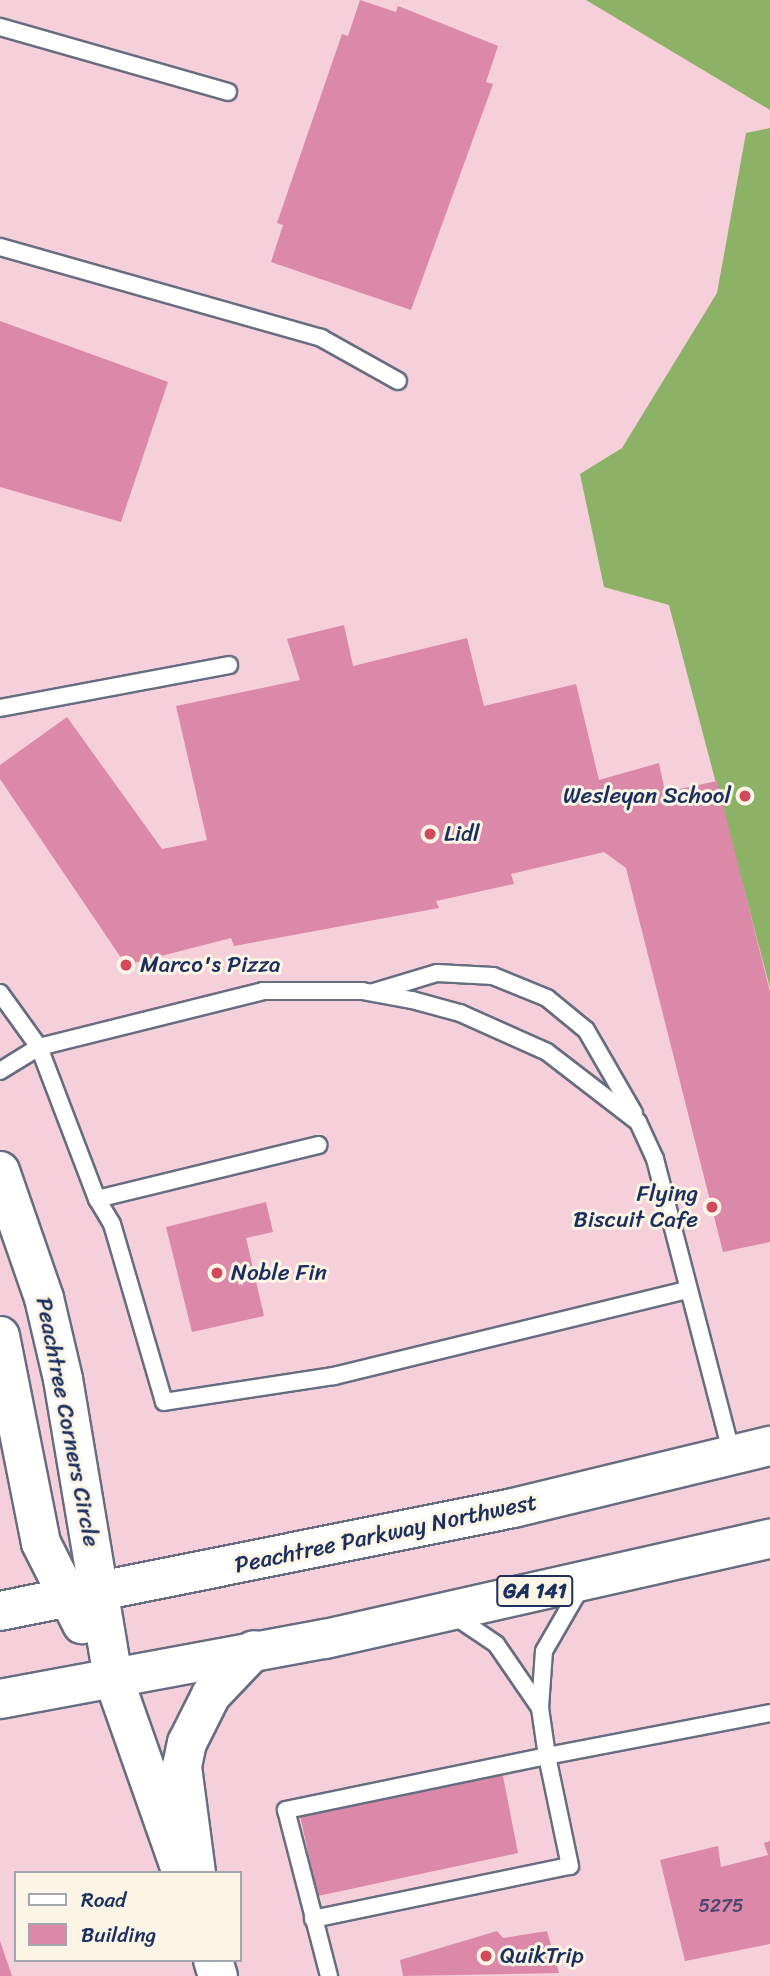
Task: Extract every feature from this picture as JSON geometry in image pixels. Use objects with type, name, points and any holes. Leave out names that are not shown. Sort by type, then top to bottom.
[{"type":"main road","name":"Peachtree Corners Circle","points":[[0,1171],[44,1298],[63,1379],[93,1538],[81,1596]]},
{"type":"main road","name":"Peachtree Corners Circle","points":[[0,1336],[41,1543],[81,1596],[113,1677],[181,1871]]},
{"type":"main road","name":"Peachtree Parkway Northwest","points":[[0,1611],[513,1508],[770,1446]]},
{"type":"main road","name":"GA 141","points":[[0,1699],[254,1650],[762,1545]]},
{"type":"main road","points":[[196,1871],[182,1766],[187,1743],[211,1695],[254,1650]]},
{"type":"lane","points":[[0,27],[228,92]]},
{"type":"lane","points":[[0,247],[321,338],[398,381]]},
{"type":"lane","points":[[0,708],[229,665]]},
{"type":"lane","points":[[367,994],[437,972],[493,976],[547,998],[586,1030],[611,1064],[655,1159],[686,1290],[732,1455]]},
{"type":"lane","points":[[0,1070],[39,1047],[263,991],[367,994],[460,1013],[519,1037],[569,1063],[638,1122]]},
{"type":"lane","points":[[0,993],[39,1047],[97,1199],[112,1224],[164,1402],[334,1377],[686,1290]]},
{"type":"lane","points":[[97,1199],[318,1145]]},
{"type":"lane","points":[[313,1919],[570,1866],[540,1709],[544,1651],[586,1580]]},
{"type":"lane","points":[[445,1610],[496,1644],[540,1709]]},
{"type":"lane","points":[[329,1976],[286,1810],[770,1713]]},
{"type":"shaded area","points":[[0,0],[586,0],[770,110],[770,1976],[0,1976]]},
{"type":"green space","points":[[586,0],[770,0],[770,110]]},
{"type":"green space","points":[[770,128],[770,988],[669,605],[604,587],[580,474],[622,448],[717,293],[746,133]]},
{"type":"building","points":[[360,0],[396,12],[398,6],[498,46],[486,82],[493,84],[411,310],[271,262],[283,225],[277,223],[342,34],[348,36]]},
{"type":"building","points":[[0,321],[168,382],[121,522],[0,487]]},
{"type":"building","points":[[344,625],[353,666],[467,638],[484,706],[576,684],[599,780],[659,763],[665,792],[717,781],[770,992],[770,1242],[723,1252],[626,868],[604,852],[511,874],[514,884],[436,901],[439,908],[234,946],[231,938],[126,965],[0,779],[0,765],[67,717],[162,849],[207,840],[176,706],[300,680],[287,639]]},
{"type":"building","points":[[266,1202],[273,1232],[246,1238],[264,1316],[192,1332],[166,1227]]},
{"type":"building","points":[[502,1771],[518,1853],[318,1896],[300,1816]]},
{"type":"building","points":[[770,1841],[770,1944],[685,1961],[660,1860],[718,1846],[721,1867],[768,1855],[764,1843]]},
{"type":"building","name":"QuikTrip","points":[[497,1931],[503,1938],[547,1931],[559,1973],[403,1976],[400,1960]]},
{"type":"building","points":[[0,1941],[12,1976],[0,1976]]},
{"type":"place","name":"Wesleyan School","points":[[745,796]]},
{"type":"place","name":"Lidl","points":[[430,834]]},
{"type":"place","name":"Marco's Pizza","points":[[126,965]]},
{"type":"place","name":"Flying Biscuit Cafe","points":[[712,1207]]},
{"type":"place","name":"Noble Fin","points":[[217,1273]]},
{"type":"place","name":"QuikTrip","points":[[486,1956]]}]
